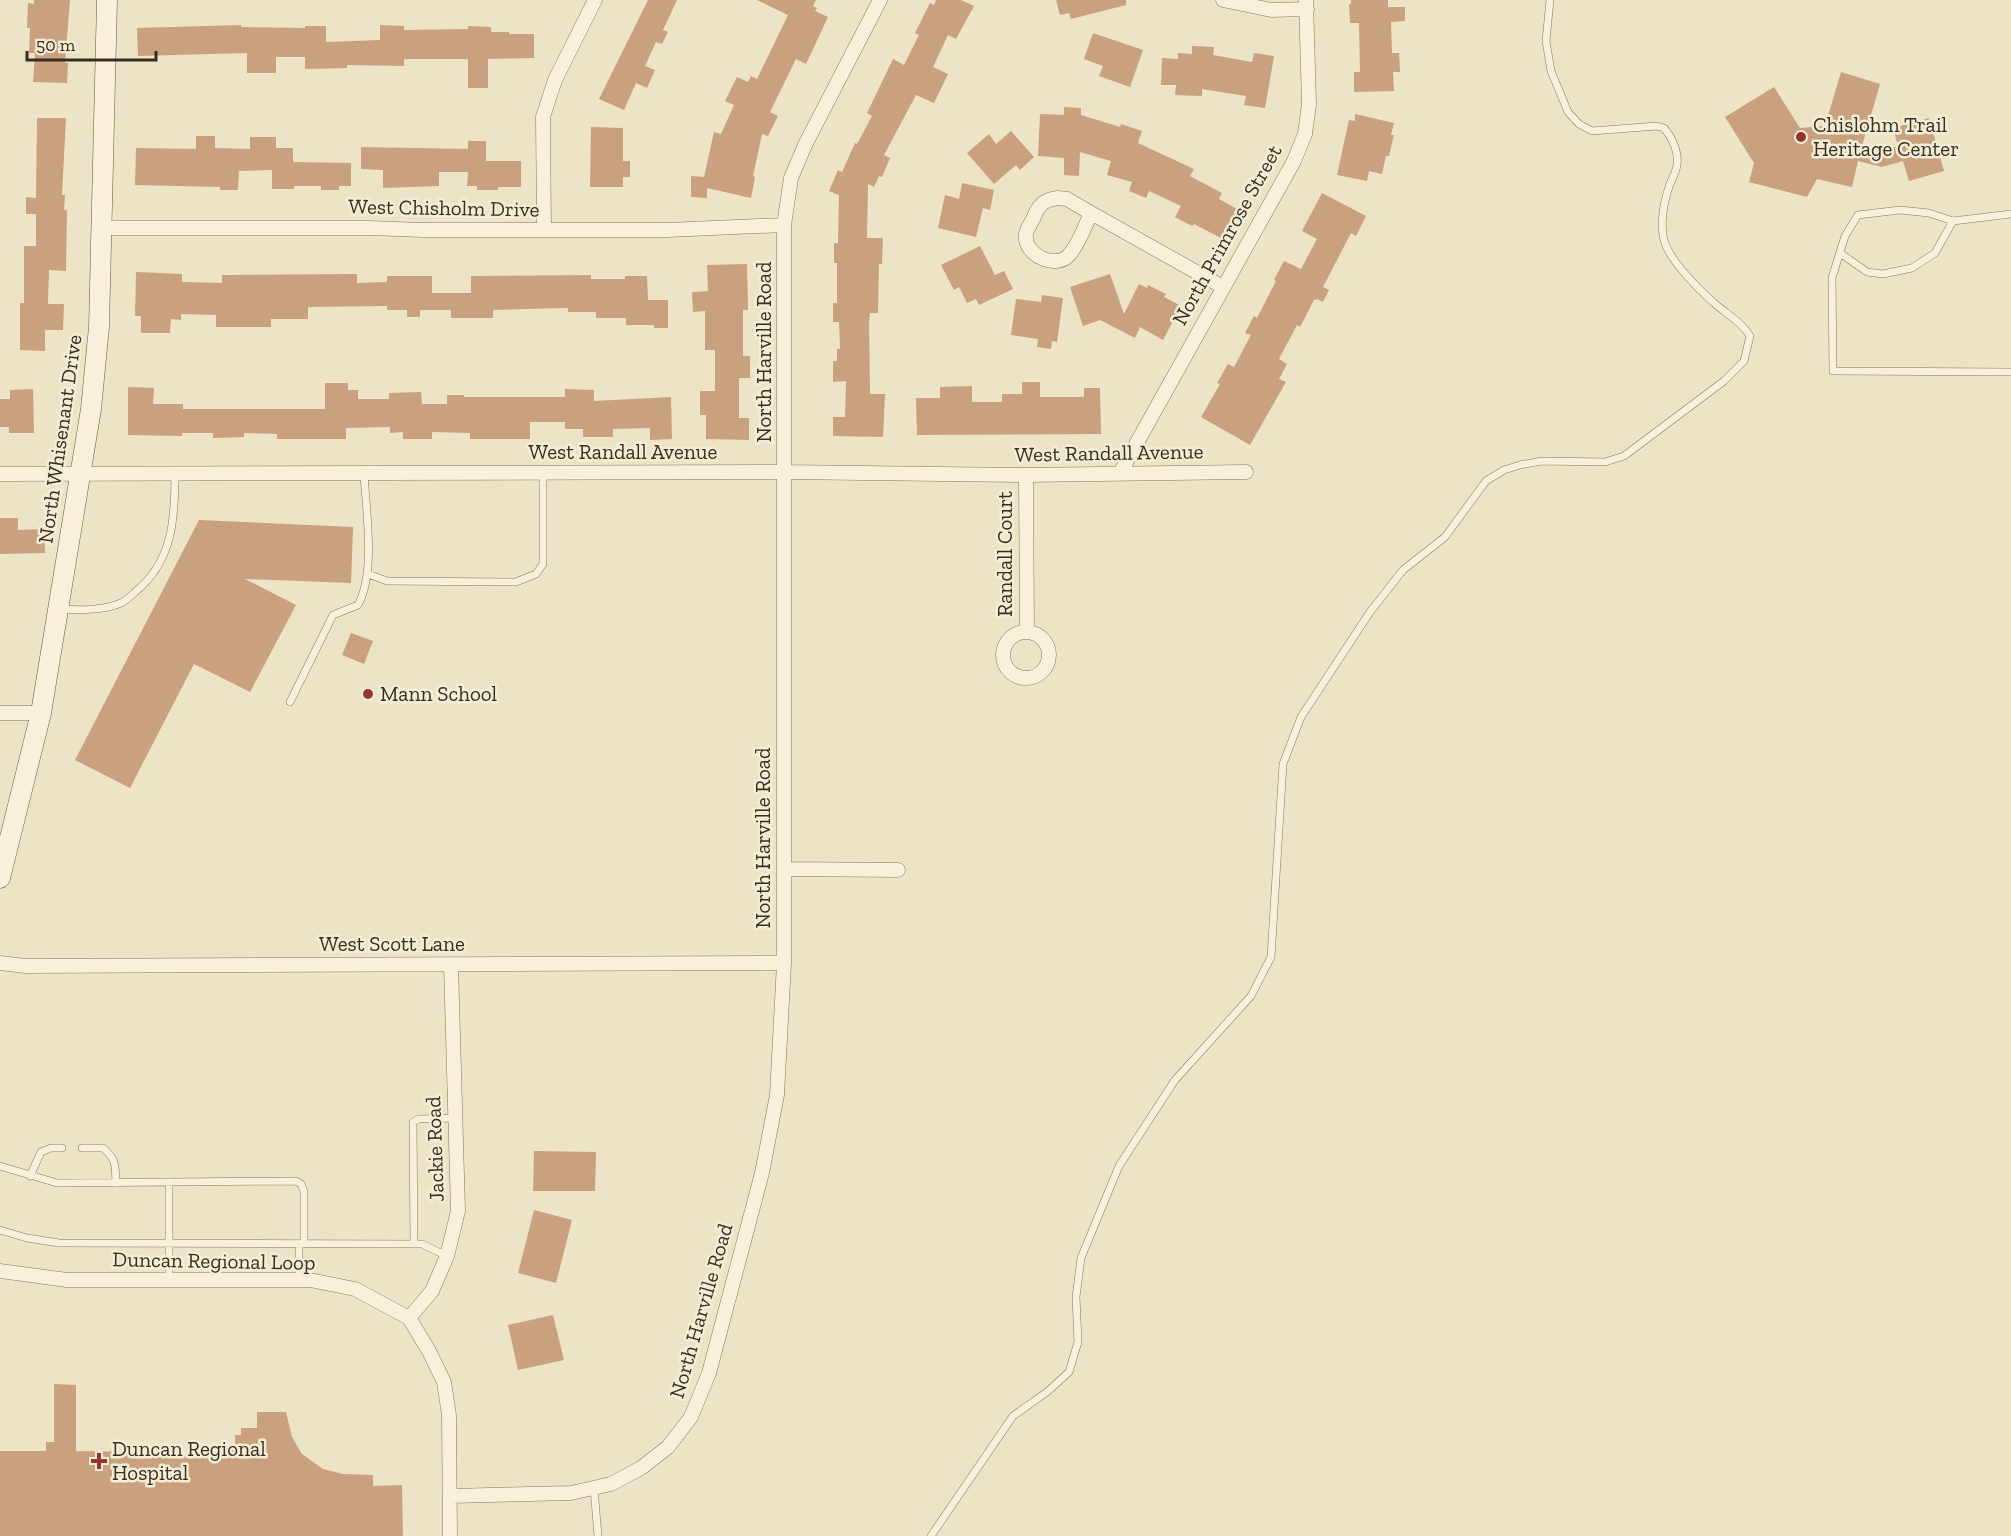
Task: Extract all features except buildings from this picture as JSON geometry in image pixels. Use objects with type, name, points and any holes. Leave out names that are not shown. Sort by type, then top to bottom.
[{"type":"street","name":"North Whisenant Drive","points":[[0,878],[41,713],[91,409],[99,327],[103,228],[107,0]]},
{"type":"street","points":[[544,230],[543,117],[555,80],[595,0]]},
{"type":"street","name":"North Harville Road","points":[[450,1496],[571,1493],[611,1484],[641,1468],[668,1447],[692,1417],[709,1373],[762,1173],[777,1095],[784,963],[784,225],[791,178],[805,145],[880,0]]},
{"type":"street","points":[[1223,0],[1271,10],[1307,4]]},
{"type":"street","name":"North Primrose Street","points":[[1120,473],[1294,161],[1305,134],[1309,104],[1307,4]]},
{"type":"street","points":[[1091,213],[1071,254],[1062,261],[1051,262],[1042,258],[1028,244],[1026,235],[1039,205],[1058,198],[1067,200],[1091,213],[1223,287]]},
{"type":"street","name":"West Chisholm Drive","points":[[103,228],[667,230],[784,225]]},
{"type":"street","name":"West Randall Avenue","points":[[0,474],[785,472],[1026,475],[1246,472]]},
{"type":"street","name":"Randall Court","points":[[1026,475],[1027,632]]},
{"type":"street","points":[[0,713],[41,713]]},
{"type":"street","points":[[784,869],[898,870]]},
{"type":"street","name":"West Scott Lane","points":[[0,963],[25,966],[784,963]]},
{"type":"street","name":"Jackie Road","points":[[409,1318],[432,1291],[447,1256],[458,1211],[451,965]]},
{"type":"street","name":"Duncan Regional Loop","points":[[0,1271],[67,1280],[310,1280],[355,1289],[409,1318]]},
{"type":"street","points":[[409,1318],[444,1382],[449,1414],[450,1536]]},
{"type":"lane","points":[[931,1536],[1013,1416],[1047,1392],[1069,1372],[1078,1342],[1077,1297],[1082,1258],[1119,1166],[1175,1080],[1251,996],[1271,957],[1283,764],[1300,717],[1370,612],[1403,570],[1445,537],[1486,481],[1504,470],[1542,461],[1605,462],[1624,456],[1724,381],[1744,361],[1750,336],[1744,326],[1712,301],[1673,258],[1663,236],[1663,213],[1677,164],[1673,138],[1664,128],[1657,126],[1592,131],[1579,124],[1568,112],[1551,71],[1546,41],[1550,0]]},
{"type":"lane","points":[[2011,214],[1953,221],[1929,213],[1900,210],[1858,216],[1845,236],[1832,278],[1833,371],[2011,372]]},
{"type":"lane","points":[[1840,253],[1867,272],[1883,274],[1912,268],[1935,253],[1953,221]]},
{"type":"lane","points":[[59,609],[87,610],[122,603],[149,581],[167,548],[175,510],[175,473]]},
{"type":"lane","points":[[290,702],[333,615],[358,605],[364,595],[368,574],[364,473]]},
{"type":"lane","points":[[368,574],[387,581],[516,582],[536,574],[543,564],[543,473]]},
{"type":"lane","points":[[414,1244],[413,1122],[418,1119],[455,1118]]},
{"type":"lane","points":[[30,1176],[41,1152],[51,1148],[62,1148]]},
{"type":"lane","points":[[82,1148],[103,1148],[111,1155],[115,1160],[116,1183]]},
{"type":"lane","points":[[0,1166],[57,1183],[296,1181],[301,1184],[304,1191],[298,1280]]},
{"type":"lane","points":[[169,1182],[169,1280]]},
{"type":"lane","points":[[0,1230],[27,1238],[59,1243],[422,1244],[447,1256]]},
{"type":"lane","points":[[594,1488],[598,1536]]},
{"type":"place","name":"Chislohm Trail Heritage Center","points":[[1801,137]]},
{"type":"place","name":"Mann School","points":[[368,694]]},
{"type":"place","name":"Duncan Regional Hospital","points":[[99,1461]]}]
